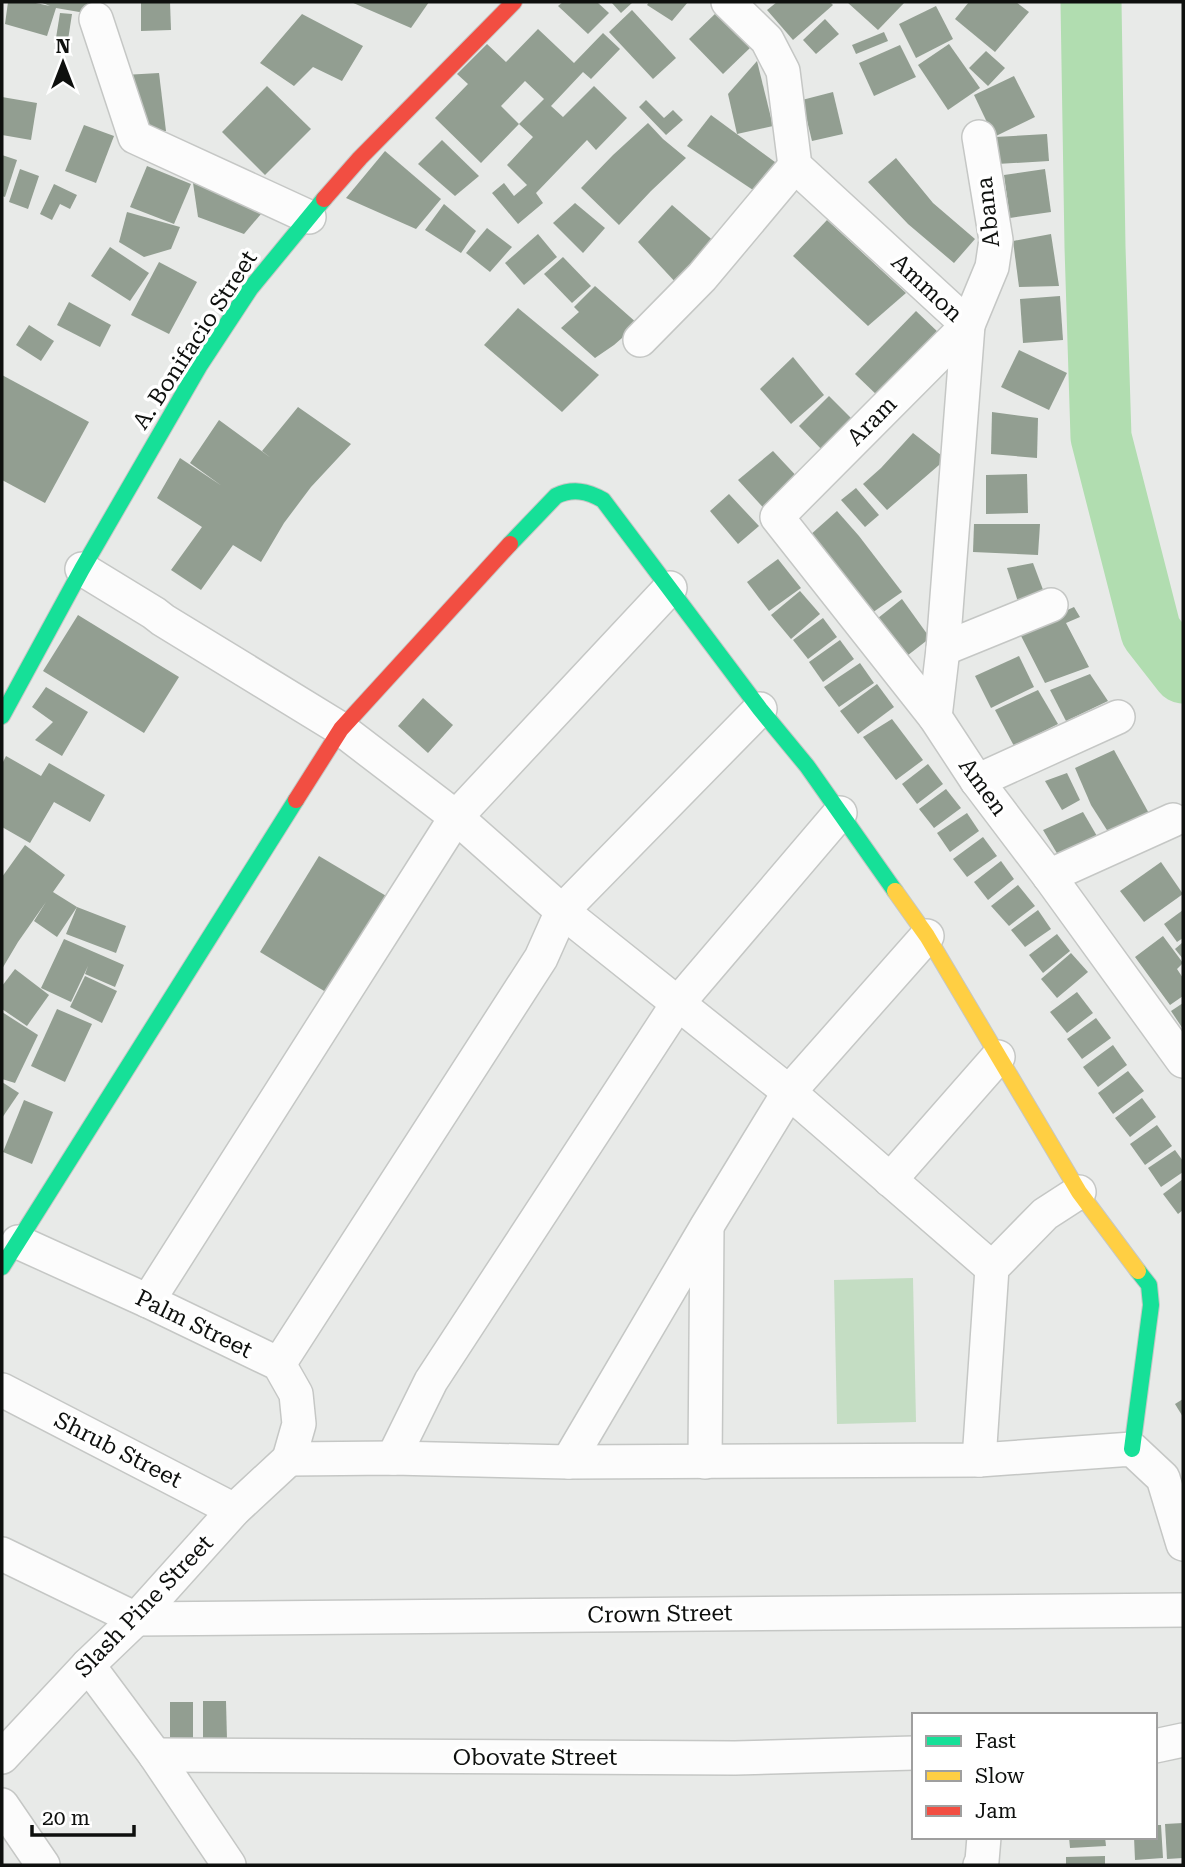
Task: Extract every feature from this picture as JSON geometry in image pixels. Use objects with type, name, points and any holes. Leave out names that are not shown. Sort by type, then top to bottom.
[{"type":"street","name":"A. Bonifacio Street","points":[[2,716],[82,569],[200,365],[250,289],[360,158],[514,2]]},
{"type":"street","points":[[640,340],[702,277],[795,166],[783,71],[767,40],[728,2]]},
{"type":"street","points":[[96,19],[135,137],[309,216]]},
{"type":"street","name":"Abana","points":[[968,325],[992,267],[996,240],[979,137]]},
{"type":"street","name":"Ammon","points":[[795,166],[968,325],[943,649],[935,717]]},
{"type":"street","name":"Aram","points":[[777,517],[968,325]]},
{"type":"street","points":[[10,1255],[341,729],[551,502],[563,492],[577,489],[603,500],[760,709],[807,766],[926,936],[1079,1192],[1149,1284],[1151,1305],[1132,1450]]},
{"type":"street","name":"Amen","points":[[777,517],[935,717],[977,782],[1183,1061]]},
{"type":"street","points":[[82,569],[341,729],[456,817],[562,911],[789,1092],[992,1268]]},
{"type":"street","points":[[148,1301],[456,817],[670,588]]},
{"type":"street","points":[[943,649],[1051,605]]},
{"type":"street","points":[[279,1364],[541,958],[562,911],[760,709]]},
{"type":"street","points":[[977,782],[1118,717]]},
{"type":"street","points":[[393,1458],[431,1381],[678,1003],[840,813]]},
{"type":"street","points":[[1049,876],[1173,820]]},
{"type":"street","points":[[568,1462],[789,1092],[926,936]]},
{"type":"street","points":[[890,1180],[998,1057]]},
{"type":"street","points":[[979,1460],[992,1268],[1045,1214],[1079,1192]]},
{"type":"street","points":[[705,1462],[707,1226]]},
{"type":"street","name":"Palm Street","points":[[10,1255],[148,1301],[279,1364],[296,1394],[299,1424],[289,1459]]},
{"type":"street","name":"Shrub Street","points":[[2,1390],[234,1510]]},
{"type":"street","points":[[289,1459],[393,1458],[568,1462],[979,1460],[1132,1450],[1163,1478],[1183,1544]]},
{"type":"street","name":"Slash Pine Street","points":[[2,1757],[14,1725],[88,1665],[136,1619],[234,1510],[289,1459]]},
{"type":"street","points":[[2,1554],[136,1619]]},
{"type":"street","name":"Crown Street","points":[[136,1619],[1183,1609]]},
{"type":"street","points":[[88,1665],[155,1755],[229,1865]]},
{"type":"street","points":[[1157,1746],[1183,1740]]},
{"type":"street","name":"Obovate Street","points":[[155,1755],[735,1758],[912,1753]]},
{"type":"street","points":[[2,1805],[43,1865]]},
{"type":"street","points":[[979,1865],[985,1839]]},
{"type":"green space","points":[[913,1278],[916,1422],[837,1424],[834,1280]]},
{"type":"building","points":[[8,2],[31,2],[50,6],[40,2],[88,2],[85,13],[56,8],[47,36],[5,24]]},
{"type":"building","points":[[141,2],[170,2],[171,30],[141,31]]},
{"type":"building","points":[[351,2],[429,2],[411,28]]},
{"type":"building","points":[[563,2],[597,2],[609,13],[588,34],[558,6]]},
{"type":"building","points":[[611,2],[633,2],[621,13]]},
{"type":"building","points":[[649,2],[688,2],[672,21],[647,5]]},
{"type":"building","points":[[777,2],[830,2],[833,5],[793,40],[767,10]]},
{"type":"building","points":[[847,2],[905,2],[878,30]]},
{"type":"building","points":[[969,2],[1016,2],[1029,12],[995,52],[955,19]]},
{"type":"building","points":[[936,6],[953,39],[916,58],[899,24]]},
{"type":"building","points":[[632,10],[676,58],[653,79],[609,32]]},
{"type":"building","points":[[717,12],[751,47],[723,74],[689,39]]},
{"type":"building","points":[[60,13],[72,14],[68,40],[56,38]]},
{"type":"building","points":[[302,14],[363,46],[342,81],[313,67],[294,86],[260,63]]},
{"type":"building","points":[[825,19],[839,34],[816,54],[803,40]]},
{"type":"building","points":[[538,29],[574,63],[603,33],[620,49],[591,79],[583,72],[551,106],[563,117],[594,86],[627,118],[596,150],[587,140],[536,193],[543,203],[518,224],[492,193],[504,183],[514,196],[527,185],[507,165],[533,137],[519,124],[481,163],[435,118],[468,84],[457,74],[487,44],[506,62]],"holes":[[[525,81],[544,99],[519,124],[501,106]]]},
{"type":"building","points":[[884,32],[888,41],[856,54],[852,45]]},
{"type":"building","points":[[949,44],[980,88],[948,110],[918,65]]},
{"type":"building","points":[[900,45],[916,77],[874,96],[859,63]]},
{"type":"building","points":[[986,51],[1005,68],[988,86],[969,68]]},
{"type":"building","points":[[757,61],[773,126],[737,134],[728,94]]},
{"type":"building","points":[[159,73],[166,131],[149,132],[124,75]]},
{"type":"building","points":[[1014,76],[1035,117],[994,137],[974,95]]},
{"type":"building","points":[[267,86],[311,129],[265,175],[222,132]]},
{"type":"building","points":[[833,92],[843,134],[812,141],[802,100]]},
{"type":"building","points":[[2,97],[37,103],[31,140],[2,135]]},
{"type":"building","points":[[646,100],[664,118],[673,110],[683,120],[666,135],[639,107]]},
{"type":"building","points":[[711,115],[779,165],[756,192],[687,146]]},
{"type":"building","points":[[648,123],[686,158],[619,225],[581,188]]},
{"type":"building","points":[[84,125],[114,136],[96,183],[65,171]]},
{"type":"building","points":[[1047,134],[1049,161],[997,164],[995,137]]},
{"type":"building","points":[[442,140],[479,176],[455,196],[418,164]]},
{"type":"building","points":[[385,151],[441,199],[416,229],[346,198]]},
{"type":"building","points":[[2,155],[17,160],[5,197],[2,196]]},
{"type":"building","points":[[896,158],[933,203],[975,239],[954,263],[908,224],[868,182]]},
{"type":"building","points":[[147,166],[191,184],[174,224],[130,207]]},
{"type":"building","points":[[20,169],[39,176],[28,209],[9,202]]},
{"type":"building","points":[[1045,169],[1051,212],[1010,218],[1004,175]]},
{"type":"building","points":[[202,172],[272,201],[244,234],[198,217],[193,183]]},
{"type":"building","points":[[54,184],[77,195],[70,209],[60,204],[52,220],[40,214]]},
{"type":"building","points":[[575,203],[605,228],[583,253],[553,223]]},
{"type":"building","points":[[444,204],[476,231],[461,253],[425,230]]},
{"type":"building","points":[[672,205],[716,243],[678,285],[638,242]]},
{"type":"building","points":[[127,212],[180,227],[171,249],[144,257],[119,242]]},
{"type":"building","points":[[827,220],[906,293],[868,326],[793,256]]},
{"type":"building","points":[[487,228],[512,247],[490,272],[466,253]]},
{"type":"building","points":[[538,234],[557,257],[524,285],[505,263]]},
{"type":"building","points":[[1051,234],[1059,286],[1019,287],[1013,241]]},
{"type":"building","points":[[110,247],[149,273],[130,301],[91,276]]},
{"type":"building","points":[[563,257],[591,286],[572,303],[544,274]]},
{"type":"building","points":[[159,262],[197,282],[169,334],[131,315]]},
{"type":"building","points":[[595,286],[638,324],[595,358],[561,328],[579,312],[574,307]]},
{"type":"building","points":[[1060,296],[1063,340],[1023,343],[1020,299]]},
{"type":"building","points":[[69,302],[111,325],[100,347],[57,325]]},
{"type":"building","points":[[518,308],[599,375],[562,412],[484,345]]},
{"type":"building","points":[[916,311],[941,335],[880,398],[855,374]]},
{"type":"building","points":[[29,325],[54,341],[41,361],[16,345]]},
{"type":"building","points":[[1019,350],[1067,373],[1049,410],[1001,387]]},
{"type":"building","points":[[793,357],[824,395],[791,424],[760,389]]},
{"type":"building","points":[[2,375],[89,422],[45,503],[2,480]]},
{"type":"building","points":[[829,396],[856,423],[825,453],[799,426]]},
{"type":"building","points":[[298,407],[351,444],[311,487],[284,523],[261,562],[233,545],[201,590],[171,570],[202,527],[157,498],[180,458],[222,486],[190,463],[219,420],[271,458],[262,451]]},
{"type":"building","points":[[992,412],[1038,418],[1037,458],[991,454]]},
{"type":"building","points":[[913,433],[946,459],[887,510],[863,484]]},
{"type":"building","points":[[773,451],[801,481],[768,513],[738,480]]},
{"type":"building","points":[[1027,474],[1028,513],[986,514],[986,475]]},
{"type":"building","points":[[856,488],[879,515],[865,527],[841,500]]},
{"type":"building","points":[[729,494],[759,526],[738,544],[710,511]]},
{"type":"building","points":[[837,511],[902,592],[869,615],[809,536]]},
{"type":"building","points":[[974,524],[1040,524],[1038,555],[973,552]]},
{"type":"building","points":[[778,559],[801,588],[769,611],[747,582]]},
{"type":"building","points":[[1033,563],[1045,595],[1020,608],[1007,568]]},
{"type":"building","points":[[800,591],[820,614],[791,639],[771,615]]},
{"type":"building","points":[[902,599],[930,638],[903,659],[873,622]]},
{"type":"building","points":[[1074,607],[1080,617],[1066,623],[1089,667],[1045,683],[1019,632]]},
{"type":"building","points":[[78,615],[179,677],[144,733],[43,671]]},
{"type":"building","points":[[823,618],[837,637],[808,659],[793,640]]},
{"type":"building","points":[[840,640],[854,659],[823,682],[809,662]]},
{"type":"building","points":[[1019,656],[1034,687],[991,708],[975,676]]},
{"type":"building","points":[[860,663],[874,683],[839,707],[824,687]]},
{"type":"building","points":[[1090,674],[1108,701],[1066,721],[1050,690]]},
{"type":"building","points":[[877,684],[894,707],[858,734],[840,711]]},
{"type":"building","points":[[46,687],[88,712],[62,756],[35,740],[53,722],[32,707]]},
{"type":"building","points":[[1038,690],[1058,724],[1014,746],[995,710]]},
{"type":"building","points":[[423,698],[453,725],[428,753],[398,726]]},
{"type":"building","points":[[892,719],[923,760],[896,780],[863,737]]},
{"type":"building","points":[[1114,750],[1151,817],[1112,838],[1091,805],[1075,768]]},
{"type":"building","points":[[6,756],[41,776],[49,763],[105,795],[90,822],[54,802],[30,843],[2,827],[2,764]]},
{"type":"building","points":[[928,764],[943,784],[917,804],[902,784]]},
{"type":"building","points":[[1067,773],[1080,800],[1062,810],[1045,781]]},
{"type":"building","points":[[946,789],[961,808],[934,828],[919,809]]},
{"type":"building","points":[[1083,812],[1101,843],[1061,860],[1043,830]]},
{"type":"building","points":[[967,813],[979,831],[950,852],[937,833]]},
{"type":"building","points":[[983,837],[997,856],[967,877],[953,859]]},
{"type":"building","points":[[25,845],[65,875],[53,892],[77,907],[57,937],[34,921],[46,902],[2,969],[2,877]]},
{"type":"building","points":[[319,856],[393,900],[334,997],[260,952]]},
{"type":"building","points":[[1001,861],[1014,879],[988,900],[974,882]]},
{"type":"building","points":[[1161,862],[1183,894],[1144,922],[1120,891]]},
{"type":"building","points":[[1018,885],[1035,906],[1009,926],[991,906]]},
{"type":"building","points":[[77,907],[126,926],[116,953],[66,934]]},
{"type":"building","points":[[1038,910],[1051,929],[1025,947],[1011,930]]},
{"type":"building","points":[[1183,910],[1183,938],[1177,942],[1164,924]]},
{"type":"building","points":[[1057,934],[1070,951],[1043,973],[1029,955]]},
{"type":"building","points":[[1163,936],[1183,963],[1177,969],[1183,978],[1183,996],[1170,1005],[1135,957]]},
{"type":"building","points":[[64,939],[124,965],[115,987],[85,974],[88,966],[71,1002],[41,988]]},
{"type":"building","points":[[1183,942],[1183,959],[1175,949]]},
{"type":"building","points":[[1071,953],[1088,972],[1057,998],[1041,979]]},
{"type":"building","points":[[15,969],[49,995],[27,1026],[2,1009],[2,986]]},
{"type":"building","points":[[85,976],[117,991],[102,1023],[70,1007]]},
{"type":"building","points":[[1077,992],[1093,1013],[1067,1033],[1050,1012]]},
{"type":"building","points":[[1183,1003],[1183,1029],[1171,1011]]},
{"type":"building","points":[[57,1009],[92,1024],[65,1082],[31,1066]]},
{"type":"building","points":[[2,1012],[38,1035],[15,1083],[2,1079]]},
{"type":"building","points":[[1096,1018],[1111,1038],[1082,1059],[1067,1039]]},
{"type":"building","points":[[1113,1045],[1127,1065],[1098,1087],[1083,1067]]},
{"type":"building","points":[[1128,1071],[1144,1091],[1113,1114],[1098,1093]]},
{"type":"building","points":[[2,1082],[19,1093],[2,1118]]},
{"type":"building","points":[[1142,1098],[1156,1117],[1130,1137],[1115,1118]]},
{"type":"building","points":[[24,1100],[53,1112],[32,1164],[3,1152]]},
{"type":"building","points":[[1157,1125],[1172,1146],[1145,1165],[1130,1144]]},
{"type":"building","points":[[1175,1150],[1183,1161],[1183,1172],[1161,1187],[1148,1168]]},
{"type":"building","points":[[1183,1179],[1183,1210],[1178,1214],[1163,1194]]},
{"type":"building","points":[[1183,1399],[1183,1417],[1175,1404]]},
{"type":"building","points":[[203,1701],[226,1701],[227,1740],[203,1741]]},
{"type":"building","points":[[170,1702],[193,1702],[193,1739],[170,1739]]},
{"type":"building","points":[[1183,1823],[1183,1858],[1167,1859],[1165,1824]]},
{"type":"building","points":[[1157,1825],[1161,1825],[1163,1858],[1135,1860],[1134,1839],[1157,1839]]},
{"type":"building","points":[[1069,1839],[1105,1839],[1106,1846],[1070,1848]]},
{"type":"building","points":[[1105,1856],[1105,1865],[1066,1865],[1066,1857]]},
{"type":"waterway","points":[[1091,2],[1101,437],[1151,632],[1183,673]]},
{"type":"traffic: fast","points":[[2,716],[82,569],[200,365],[250,289],[324,199]]},
{"type":"traffic: fast","points":[[510,544],[556,496],[580,492],[603,500],[760,709],[807,766],[895,891]]},
{"type":"traffic: fast","points":[[2,1267],[296,800]]},
{"type":"traffic: fast","points":[[1132,1449],[1151,1305],[1149,1285],[1138,1271]]},
{"type":"traffic: slow","points":[[895,891],[927,936],[1079,1192],[1138,1271]]},
{"type":"traffic: jam","points":[[324,199],[360,158],[514,2]]},
{"type":"traffic: jam","points":[[296,800],[341,729],[510,544]]}]
